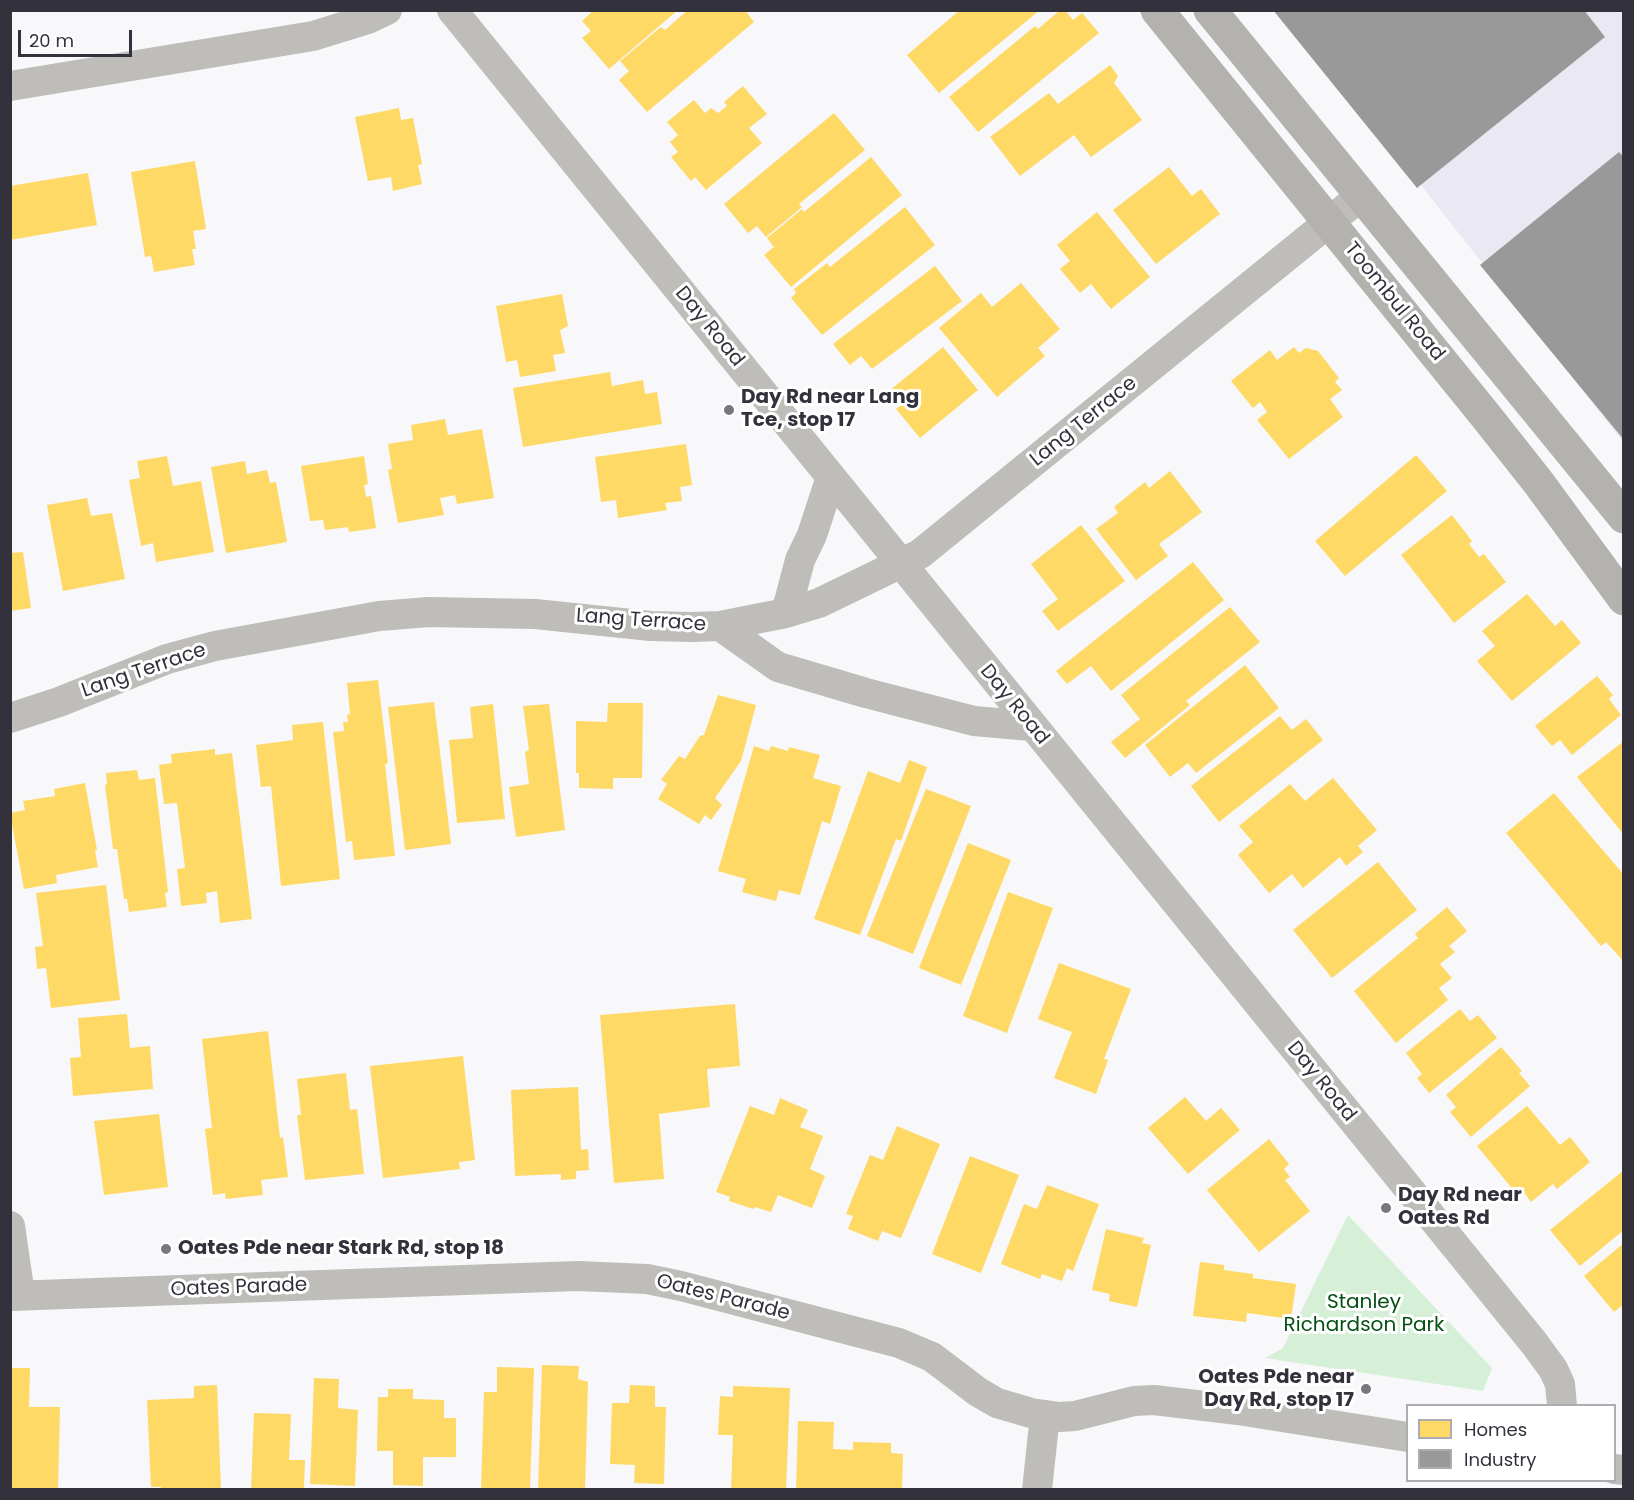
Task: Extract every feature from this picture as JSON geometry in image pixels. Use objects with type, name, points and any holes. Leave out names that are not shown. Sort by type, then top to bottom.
[{"type":"main road","name":"Toombul Road","points":[[1157,10],[1538,482],[1623,599]]},
{"type":"main road","points":[[1210,10],[1623,517]]},
{"type":"street","points":[[10,86],[313,36],[368,19],[387,10]]},
{"type":"street","name":"Day Road","points":[[452,10],[1534,1343],[1553,1369],[1560,1384],[1562,1404]]},
{"type":"street","name":"Lang Terrace","points":[[10,718],[59,702],[167,659],[215,646],[379,616],[429,612],[535,614],[651,626],[720,626],[786,613],[819,603],[920,554],[1361,196]]},
{"type":"street","points":[[786,613],[800,560],[812,535],[831,477]]},
{"type":"street","points":[[720,626],[778,667],[974,722],[1031,726]]},
{"type":"street","points":[[10,1226],[15,1296]]},
{"type":"street","name":"Oates Parade","points":[[15,1296],[567,1277],[613,1276],[647,1279],[899,1343],[932,1358],[978,1392],[1015,1410],[1045,1415],[1075,1416],[1134,1401],[1155,1400],[1406,1437]]},
{"type":"street","points":[[1036,1490],[1045,1415]]},
{"type":"shaded area","points":[[1284,11],[1623,11],[1623,442]]},
{"type":"green space","name":"Stanley Richardson Park","points":[[1348,1215],[1492,1368],[1483,1391],[1265,1358],[1283,1348]]},
{"type":"building: Homes","points":[[594,10],[678,10],[609,69],[582,38],[591,31],[582,21]]},
{"type":"building: Homes","points":[[688,10],[745,10],[754,22],[647,112],[619,80],[629,71],[620,61],[661,27],[665,30]]},
{"type":"building: Homes","points":[[960,10],[1040,10],[939,93],[907,55]]},
{"type":"building: Homes","points":[[1060,10],[1065,10],[1073,20],[1082,13],[1099,33],[978,132],[949,97],[1035,26],[1038,29]]},
{"type":"building: Homes","points":[[1110,65],[1118,76],[1114,83],[1142,120],[1091,157],[1074,135],[1020,176],[990,137],[1049,93],[1058,104]]},
{"type":"building: Homes","points":[[743,86],[767,114],[749,128],[762,143],[706,190],[695,177],[691,181],[671,157],[678,152],[670,142],[678,135],[667,122],[694,100],[705,113],[711,108],[718,113],[727,106],[724,102]]},
{"type":"building: Homes","points":[[399,108],[401,120],[413,118],[422,164],[418,165],[422,184],[393,191],[391,177],[368,181],[355,117]]},
{"type":"building: Homes","points":[[834,113],[865,150],[799,204],[802,207],[766,237],[757,226],[748,233],[724,204]]},
{"type":"building: Homes","points":[[871,157],[902,195],[791,287],[764,255],[774,247],[767,238],[802,209],[804,212]]},
{"type":"building: Homes","points":[[195,161],[206,229],[193,231],[196,249],[192,249],[195,265],[154,272],[151,256],[145,257],[131,172]]},
{"type":"building: Homes","points":[[1169,167],[1192,196],[1201,189],[1220,214],[1156,264],[1113,210]]},
{"type":"building: Homes","points":[[88,173],[97,225],[10,240],[10,186]]},
{"type":"building: Homes","points":[[905,207],[935,245],[822,335],[791,298],[796,293],[794,289],[827,263],[830,267]]},
{"type":"building: Homes","points":[[1097,212],[1150,277],[1111,309],[1091,284],[1080,293],[1060,269],[1070,261],[1057,245]]},
{"type":"building: Homes","points":[[935,266],[962,301],[872,369],[861,356],[850,365],[833,344]]},
{"type":"building: Homes","points":[[1021,283],[1060,329],[1038,348],[1045,356],[997,397],[939,328],[981,293],[992,307]]},
{"type":"building: Homes","points":[[562,294],[568,326],[560,330],[565,353],[553,355],[556,371],[520,377],[517,360],[506,362],[496,306]]},
{"type":"building: Homes","points":[[943,347],[978,390],[920,438],[896,409],[901,405],[889,391]]},
{"type":"building: Homes","points":[[1294,347],[1299,353],[1306,348],[1318,351],[1339,378],[1335,382],[1342,390],[1330,399],[1343,417],[1289,459],[1257,420],[1267,412],[1260,402],[1253,408],[1231,381],[1270,350],[1277,360]]},
{"type":"building: Homes","points":[[610,372],[612,386],[643,380],[645,394],[657,392],[662,424],[523,447],[513,388]]},
{"type":"building: Homes","points":[[445,419],[448,435],[482,429],[494,498],[457,504],[455,495],[440,498],[444,515],[398,523],[388,470],[392,469],[388,444],[413,440],[411,425]]},
{"type":"building: Homes","points":[[686,444],[692,485],[680,487],[682,501],[665,503],[667,510],[618,518],[616,500],[601,502],[595,457]]},
{"type":"building: Homes","points":[[1416,455],[1447,491],[1345,576],[1315,541]]},
{"type":"building: Homes","points":[[167,456],[173,486],[201,481],[214,552],[156,562],[153,543],[141,546],[129,480],[140,478],[137,461]]},
{"type":"building: Homes","points":[[364,456],[368,484],[364,485],[366,497],[371,496],[376,528],[349,532],[348,527],[325,530],[323,520],[310,521],[301,466]]},
{"type":"building: Homes","points":[[245,461],[247,474],[267,470],[270,483],[276,482],[287,542],[226,553],[211,467]]},
{"type":"building: Homes","points":[[1170,471],[1202,512],[1159,544],[1168,556],[1136,580],[1096,529],[1118,513],[1114,507],[1145,482],[1149,488]]},
{"type":"building: Homes","points":[[87,498],[91,516],[112,513],[125,579],[63,591],[47,505]]},
{"type":"building: Homes","points":[[1452,515],[1472,541],[1469,544],[1479,557],[1484,554],[1506,582],[1454,623],[1401,555]]},
{"type":"building: Homes","points":[[1081,525],[1125,581],[1058,631],[1042,611],[1058,599],[1031,564]]},
{"type":"building: Homes","points":[[23,552],[31,608],[10,611],[10,553]]},
{"type":"building: Homes","points":[[1193,562],[1224,600],[1111,691],[1091,666],[1067,684],[1056,671]]},
{"type":"building: Homes","points":[[1527,594],[1555,626],[1562,620],[1581,643],[1512,701],[1477,661],[1495,646],[1482,631]]},
{"type":"building: Homes","points":[[1230,607],[1260,642],[1186,701],[1190,705],[1125,758],[1111,742],[1140,719],[1121,695]]},
{"type":"building: Homes","points":[[1245,665],[1279,708],[1196,773],[1188,763],[1170,777],[1145,745]]},
{"type":"building: Homes","points":[[1597,676],[1613,695],[1609,699],[1621,715],[1572,755],[1560,740],[1552,746],[1535,726]]},
{"type":"building: Homes","points":[[378,680],[388,763],[385,764],[395,856],[354,860],[352,841],[346,842],[333,732],[344,731],[343,722],[348,722],[347,715],[350,714],[347,683]]},
{"type":"building: Homes","points":[[718,695],[756,705],[741,761],[715,798],[722,805],[711,820],[705,815],[699,824],[658,799],[667,784],[661,780],[679,756],[685,759],[700,736],[704,735]]},
{"type":"building: Homes","points":[[434,702],[451,844],[405,850],[388,707]]},
{"type":"building: Homes","points":[[608,703],[643,703],[642,778],[613,778],[613,789],[579,788],[579,773],[576,773],[576,721],[607,722]]},
{"type":"building: Homes","points":[[493,704],[505,819],[457,823],[449,740],[473,738],[470,707]]},
{"type":"building: Homes","points":[[549,704],[565,830],[516,837],[509,787],[529,784],[525,752],[529,750],[523,706]]},
{"type":"building: Homes","points":[[1280,716],[1292,730],[1306,719],[1323,740],[1219,822],[1191,786]]},
{"type":"building: Homes","points":[[323,722],[340,879],[281,886],[271,786],[261,787],[256,745],[293,740],[292,725]]},
{"type":"building: Homes","points":[[1624,741],[1624,835],[1577,777]]},
{"type":"building: Homes","points":[[754,746],[769,751],[771,746],[788,751],[789,747],[820,755],[813,778],[841,786],[830,824],[822,821],[800,895],[779,890],[776,901],[742,892],[746,879],[718,871]]},
{"type":"building: Homes","points":[[215,749],[215,755],[232,753],[252,919],[220,923],[217,891],[206,893],[207,903],[181,906],[177,869],[185,868],[177,803],[164,804],[159,765],[172,763],[171,754]]},
{"type":"building: Homes","points":[[909,760],[927,767],[901,841],[896,839],[860,935],[814,919],[868,771],[900,783]]},
{"type":"building: Homes","points":[[137,770],[139,780],[155,778],[168,892],[165,893],[167,907],[129,912],[127,899],[124,899],[117,849],[113,849],[105,785],[107,784],[106,773]]},
{"type":"building: Homes","points":[[1333,778],[1377,830],[1358,846],[1363,852],[1346,866],[1340,857],[1303,888],[1292,874],[1269,893],[1238,855],[1253,842],[1239,826],[1290,784],[1305,801]]},
{"type":"building: Homes","points":[[85,783],[98,867],[56,875],[57,883],[24,889],[10,813],[25,810],[23,801],[55,796],[54,789]]},
{"type":"building: Homes","points":[[926,789],[971,806],[913,954],[867,936]]},
{"type":"building: Homes","points":[[1554,793],[1624,875],[1624,962],[1606,942],[1601,946],[1506,833]]},
{"type":"building: Homes","points":[[968,843],[1011,860],[961,985],[919,968]]},
{"type":"building: Homes","points":[[1378,862],[1417,910],[1332,978],[1293,930]]},
{"type":"building: Homes","points":[[106,885],[120,1000],[51,1008],[46,968],[37,969],[35,947],[43,946],[36,893]]},
{"type":"building: Homes","points":[[1008,892],[1053,908],[1007,1033],[963,1016]]},
{"type":"building: Homes","points":[[1447,907],[1467,931],[1449,946],[1455,952],[1440,964],[1452,978],[1439,988],[1448,1000],[1396,1043],[1354,991],[1418,938],[1415,934]]},
{"type":"building: Homes","points":[[1059,963],[1131,989],[1104,1059],[1108,1060],[1096,1094],[1054,1078],[1072,1032],[1038,1019]]},
{"type":"building: Homes","points":[[735,1004],[740,1066],[707,1069],[710,1107],[659,1114],[664,1179],[614,1183],[600,1015]]},
{"type":"building: Homes","points":[[1460,1009],[1470,1021],[1478,1015],[1497,1038],[1429,1093],[1417,1078],[1422,1074],[1406,1053]]},
{"type":"building: Homes","points":[[127,1014],[130,1048],[150,1046],[153,1089],[73,1096],[70,1058],[81,1057],[78,1018]]},
{"type":"building: Homes","points":[[268,1031],[280,1138],[283,1137],[288,1177],[261,1180],[263,1195],[226,1199],[225,1193],[213,1195],[205,1129],[212,1128],[202,1039]]},
{"type":"building: Homes","points":[[1501,1047],[1522,1071],[1519,1073],[1530,1086],[1471,1137],[1450,1112],[1456,1107],[1446,1095]]},
{"type":"building: Homes","points":[[463,1056],[475,1160],[459,1162],[460,1169],[383,1178],[370,1066]]},
{"type":"building: Homes","points":[[346,1073],[350,1110],[357,1109],[364,1174],[305,1180],[297,1115],[301,1115],[297,1079]]},
{"type":"building: Homes","points":[[578,1087],[581,1150],[588,1149],[589,1170],[576,1171],[576,1179],[561,1180],[561,1174],[515,1176],[511,1090]]},
{"type":"building: Homes","points":[[1185,1097],[1206,1121],[1221,1108],[1240,1130],[1188,1174],[1148,1128]]},
{"type":"building: Homes","points":[[780,1098],[808,1110],[800,1127],[823,1136],[810,1169],[825,1176],[812,1208],[778,1195],[771,1212],[729,1201],[730,1197],[716,1192],[750,1106],[774,1115]]},
{"type":"building: Homes","points":[[1527,1106],[1560,1145],[1570,1137],[1590,1162],[1557,1189],[1553,1184],[1531,1202],[1520,1187],[1515,1192],[1477,1146]]},
{"type":"building: Homes","points":[[159,1114],[168,1187],[104,1195],[94,1121]]},
{"type":"building: Homes","points":[[897,1126],[940,1144],[901,1238],[882,1231],[878,1241],[848,1229],[853,1216],[846,1214],[870,1155],[883,1160]]},
{"type":"building: Homes","points":[[1269,1139],[1289,1164],[1284,1169],[1290,1177],[1285,1180],[1310,1211],[1259,1252],[1207,1190]]},
{"type":"building: Homes","points":[[970,1156],[1019,1175],[981,1273],[932,1254]]},
{"type":"building: Homes","points":[[1624,1170],[1624,1230],[1580,1266],[1550,1230]]},
{"type":"building: Homes","points":[[1047,1185],[1099,1204],[1073,1271],[1067,1268],[1062,1281],[1042,1274],[1040,1279],[1001,1264],[1024,1204],[1037,1209]]},
{"type":"building: Homes","points":[[1106,1229],[1144,1238],[1142,1243],[1151,1245],[1137,1307],[1109,1301],[1110,1294],[1092,1290]]},
{"type":"building: Homes","points":[[1624,1243],[1624,1304],[1614,1312],[1584,1276]]},
{"type":"building: Homes","points":[[1200,1262],[1224,1265],[1224,1270],[1253,1274],[1253,1278],[1296,1284],[1291,1319],[1247,1313],[1246,1322],[1193,1316]]},
{"type":"building: Homes","points":[[542,1365],[579,1366],[578,1379],[588,1382],[585,1490],[538,1490]]},
{"type":"building: Homes","points":[[497,1367],[534,1368],[530,1490],[481,1490],[484,1392],[497,1392]]},
{"type":"building: Homes","points":[[10,1368],[30,1368],[29,1407],[60,1407],[58,1490],[10,1490]]},
{"type":"building: Homes","points":[[314,1378],[339,1379],[338,1408],[358,1410],[355,1486],[310,1484]]},
{"type":"building: Homes","points":[[217,1385],[221,1490],[161,1490],[161,1487],[151,1487],[147,1400],[194,1398],[194,1386]]},
{"type":"building: Homes","points":[[630,1385],[655,1386],[655,1407],[666,1407],[664,1484],[634,1483],[635,1465],[610,1464],[612,1403],[629,1403]]},
{"type":"building: Homes","points":[[733,1386],[790,1388],[786,1490],[731,1490],[733,1435],[718,1435],[720,1396],[733,1397]]},
{"type":"building: Homes","points":[[388,1389],[413,1389],[413,1399],[444,1400],[444,1418],[456,1418],[456,1457],[423,1457],[423,1486],[393,1485],[393,1451],[377,1451],[378,1397],[388,1397]]},
{"type":"building: Homes","points":[[254,1413],[291,1414],[289,1460],[305,1460],[304,1490],[251,1490]]},
{"type":"building: Homes","points":[[798,1421],[834,1422],[833,1449],[853,1450],[853,1442],[891,1443],[891,1453],[903,1454],[902,1490],[796,1490]]},
{"type":"building: Industry","points":[[1273,10],[1584,10],[1605,37],[1417,188]]},
{"type":"building: Industry","points":[[1619,152],[1624,157],[1624,440],[1480,265]]},
{"type":"place","name":"Day Rd near Lang Tce, stop 17","points":[[729,410]]},
{"type":"place","name":"Day Rd near Oates Rd","points":[[1386,1208]]},
{"type":"place","name":"Oates Pde near Stark Rd, stop 18","points":[[166,1249]]},
{"type":"place","name":"Oates Pde near Day Rd, stop 17","points":[[1366,1389]]}]
